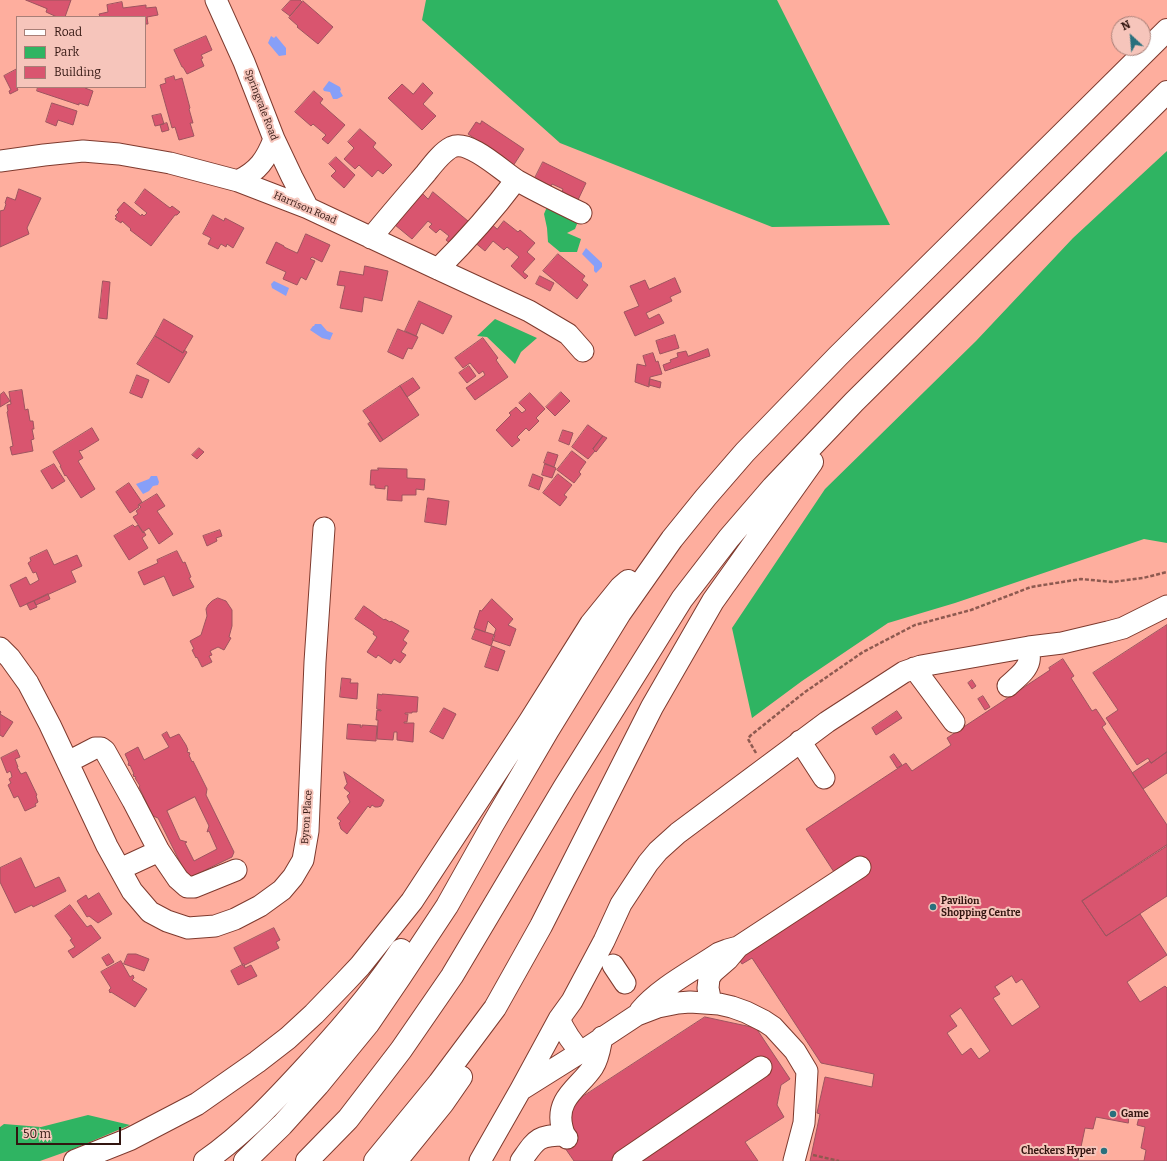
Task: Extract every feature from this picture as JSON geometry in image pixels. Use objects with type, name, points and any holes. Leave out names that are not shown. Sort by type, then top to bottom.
[{"type":"highway","points":[[245,1161],[282,1125],[313,1091],[368,1024],[400,978],[447,906],[548,730],[620,613],[672,539],[706,497],[745,452],[838,356],[1167,30]]},
{"type":"highway","points":[[307,1161],[348,1119],[401,1050],[452,976],[564,788],[682,598],[729,538],[773,487],[854,402],[1167,92]]},
{"type":"highway","points":[[375,1161],[439,1083],[495,1008],[541,926],[652,707],[713,601],[854,402]]},
{"type":"highway","points":[[75,1161],[130,1139],[197,1104],[257,1062],[324,1004],[360,966],[412,901],[530,721],[591,624],[621,587],[672,539]]},
{"type":"highway","points":[[205,1161],[224,1148],[272,1104],[351,1017],[394,960],[442,886],[493,824]]},
{"type":"highway","points":[[396,1161],[443,1103],[479,1051],[488,1031],[495,1008]]},
{"type":"street","name":"Springvale Road","points":[[216,0],[244,62],[274,139],[308,208]]},
{"type":"street","points":[[238,181],[260,166],[274,139]]},
{"type":"street","points":[[371,238],[446,152],[452,147],[458,146],[468,148],[491,160],[516,180],[581,213]]},
{"type":"street","name":"Harrison Road","points":[[0,162],[76,151],[112,153],[170,163],[238,181],[308,208],[438,270],[529,311],[568,334],[583,351]]},
{"type":"street","points":[[438,270],[471,236],[516,180]]},
{"type":"street","name":"Byron Place","points":[[0,648],[10,658],[28,683],[68,762],[107,846],[132,891],[150,912],[167,921],[188,928],[215,926],[241,916],[260,906],[282,890],[303,860],[308,831],[315,662],[324,528]]},
{"type":"street","points":[[480,1161],[560,1019],[572,1001],[604,941],[621,904],[648,863],[658,851],[678,833],[800,741],[904,672],[921,666],[1029,647],[1062,643],[1123,628],[1167,606]]},
{"type":"street","points":[[1008,686],[1024,671],[1028,665],[1030,658],[1029,647]]},
{"type":"street","points":[[914,668],[954,722]]},
{"type":"street","points":[[800,741],[824,778]]},
{"type":"street","points":[[68,762],[97,747],[105,750],[159,851],[178,879],[188,887],[194,887],[236,870]]},
{"type":"street","points":[[120,869],[159,851]]},
{"type":"street","points":[[711,1003],[708,988],[709,978],[738,947],[860,867]]},
{"type":"street","points":[[637,1015],[651,998],[670,985],[720,953],[738,947]]},
{"type":"street","points":[[613,965],[625,983]]},
{"type":"street","points":[[521,1089],[637,1015],[658,1007],[678,1003],[711,1003],[725,1006],[746,1012],[773,1027],[795,1051],[808,1070],[804,1123],[795,1156]]},
{"type":"street","points":[[560,1019],[567,1035],[581,1052]]},
{"type":"street","points":[[521,1161],[533,1144],[544,1136],[565,1137],[560,1122],[564,1104],[570,1092],[593,1068],[598,1060],[602,1037]]},
{"type":"street","points":[[623,1161],[761,1067]]},
{"type":"path","points":[[765,767],[748,739],[750,736],[805,692],[863,652],[915,625],[971,610],[1031,587],[1081,579],[1112,582],[1143,578],[1167,572]]},
{"type":"path","points":[[795,1156],[839,1161]]},
{"type":"green space","points":[[426,0],[777,0],[890,225],[772,227],[560,143],[422,20]]},
{"type":"green space","points":[[1167,151],[1167,543],[1144,539],[955,603],[888,623],[802,681],[752,718],[732,628],[825,489],[976,341],[1073,238]]},
{"type":"green space","points":[[549,202],[579,219],[575,229],[567,233],[581,239],[577,252],[560,252],[548,242],[544,214]]},
{"type":"green space","points":[[495,319],[537,338],[521,352],[515,364],[487,337],[477,336]]},
{"type":"green space","points":[[88,1115],[130,1125],[71,1150],[40,1161],[0,1161],[0,1127],[4,1124],[41,1127]]},
{"type":"water","points":[[271,36],[274,38],[276,36],[286,48],[286,55],[279,56],[268,43]]},
{"type":"water","points":[[329,81],[340,87],[340,91],[343,96],[333,99],[330,92],[324,91],[323,89]]},
{"type":"water","points":[[586,248],[602,263],[602,267],[596,273],[594,271],[594,266],[582,254]]},
{"type":"water","points":[[274,281],[289,288],[286,296],[272,288],[271,284]]},
{"type":"water","points":[[315,324],[321,324],[327,331],[333,333],[330,340],[322,338],[310,330]]},
{"type":"water","points":[[151,476],[157,476],[159,482],[158,485],[153,486],[149,491],[143,494],[136,484],[149,479]]},
{"type":"building","points":[[26,0],[71,0],[65,16],[55,16],[46,12],[47,9]]},
{"type":"building","points":[[291,0],[300,0],[302,2],[290,16],[282,10]]},
{"type":"building","points":[[303,1],[333,27],[318,44],[297,27],[298,26],[289,18]]},
{"type":"building","points":[[122,2],[123,8],[146,5],[146,8],[156,7],[158,15],[147,17],[148,24],[146,24],[146,16],[100,16],[99,14],[108,12],[107,5]]},
{"type":"building","points":[[206,36],[212,50],[201,55],[204,66],[187,74],[174,50]]},
{"type":"building","points":[[16,70],[16,88],[18,90],[10,94],[9,91],[11,90],[4,76]]},
{"type":"building","points":[[174,76],[175,80],[182,78],[193,123],[190,123],[194,136],[179,140],[175,127],[172,128],[160,85],[166,83],[165,79]]},
{"type":"building","points":[[423,83],[433,93],[423,104],[436,116],[422,130],[388,98],[402,84],[413,94]]},
{"type":"building","points":[[38,88],[85,88],[93,91],[88,106],[79,103],[79,105],[37,91]]},
{"type":"building","points":[[314,91],[323,99],[320,103],[345,125],[328,144],[322,139],[326,135],[313,124],[311,126],[295,112]]},
{"type":"building","points":[[52,103],[77,111],[73,125],[58,120],[56,126],[46,122]]},
{"type":"building","points":[[161,114],[164,124],[155,126],[152,116]]},
{"type":"building","points":[[482,121],[524,149],[513,166],[472,140],[474,138],[468,134],[476,122],[480,124]]},
{"type":"building","points":[[167,123],[169,130],[162,132],[160,125]]},
{"type":"building","points":[[360,129],[376,143],[373,147],[392,165],[383,174],[378,170],[372,177],[359,165],[355,169],[344,159],[354,148],[348,142]]},
{"type":"building","points":[[336,157],[355,175],[344,188],[331,176],[336,171],[329,164]]},
{"type":"building","points":[[543,162],[586,183],[577,202],[561,194],[563,189],[552,184],[550,188],[534,180]]},
{"type":"building","points":[[19,189],[41,198],[27,228],[29,234],[0,247],[0,211],[4,210],[7,197],[15,200]]},
{"type":"building","points":[[145,189],[170,208],[172,206],[180,212],[175,215],[151,246],[130,230],[131,229],[122,221],[121,223],[115,219],[117,217],[115,216],[119,212],[117,210],[124,202],[141,216],[142,214],[144,216],[147,213],[135,203]]},
{"type":"building","points":[[433,192],[474,226],[452,245],[446,240],[449,236],[440,229],[436,233],[429,227],[432,224],[428,221],[412,239],[395,225],[422,193],[428,199]]},
{"type":"building","points":[[213,215],[224,221],[225,218],[244,228],[233,248],[227,244],[226,247],[221,244],[218,249],[208,244],[211,238],[203,234]]},
{"type":"building","points":[[504,221],[518,232],[520,230],[535,243],[527,252],[535,259],[523,272],[528,276],[525,279],[511,266],[519,257],[507,247],[504,250],[493,241],[485,251],[473,241],[489,222],[497,229]]},
{"type":"building","points":[[306,234],[330,245],[322,262],[312,257],[310,259],[315,261],[306,280],[301,277],[297,285],[283,279],[286,272],[266,263],[276,242],[297,253]]},
{"type":"building","points":[[558,254],[585,276],[582,280],[588,285],[577,299],[543,271]]},
{"type":"building","points":[[365,266],[388,271],[382,301],[364,297],[362,312],[340,308],[345,286],[337,285],[340,271],[363,275]]},
{"type":"building","points":[[540,276],[554,283],[550,291],[536,284]]},
{"type":"building","points":[[675,278],[681,292],[670,297],[672,301],[646,313],[649,319],[659,314],[664,323],[635,336],[624,312],[639,306],[630,286],[645,280],[649,289]]},
{"type":"building","points":[[103,281],[110,282],[107,319],[99,318]]},
{"type":"building","points":[[419,301],[452,316],[443,334],[421,323],[416,336],[405,331]]},
{"type":"building","points":[[164,319],[193,336],[183,353],[155,336]]},
{"type":"building","points":[[398,329],[418,337],[412,349],[408,348],[403,359],[388,352]]},
{"type":"building","points":[[675,335],[679,348],[660,354],[656,341]]},
{"type":"building","points":[[155,336],[183,353],[184,350],[187,352],[169,383],[137,364]]},
{"type":"building","points":[[483,338],[498,358],[496,360],[508,377],[475,400],[466,388],[485,375],[483,371],[479,374],[470,363],[463,368],[455,358]]},
{"type":"building","points":[[708,349],[710,356],[665,371],[663,365],[678,357],[677,353],[686,351],[688,356]]},
{"type":"building","points":[[653,353],[656,362],[658,361],[662,374],[650,377],[649,387],[635,382],[637,364],[646,366],[643,356]]},
{"type":"building","points":[[469,366],[476,376],[467,383],[459,373]]},
{"type":"building","points":[[137,375],[149,380],[142,398],[130,393]]},
{"type":"building","points":[[413,378],[420,388],[407,397],[400,386]]},
{"type":"building","points":[[650,379],[661,382],[660,388],[649,385]]},
{"type":"building","points":[[400,386],[419,415],[383,440],[363,411]]},
{"type":"building","points":[[22,390],[25,410],[28,409],[30,421],[33,421],[34,429],[32,429],[34,439],[31,440],[33,451],[12,455],[10,447],[13,446],[7,412],[7,405],[11,404],[9,392]]},
{"type":"building","points":[[4,392],[10,401],[0,407],[0,395]]},
{"type":"building","points":[[561,392],[570,401],[555,416],[546,407]]},
{"type":"building","points":[[530,393],[545,409],[536,418],[539,421],[529,431],[526,428],[517,437],[520,440],[512,447],[496,430],[511,415],[509,413],[516,407],[522,413],[526,410],[519,403]]},
{"type":"building","points":[[371,422],[383,440],[380,442],[368,424]]},
{"type":"building","points":[[588,425],[603,436],[593,449],[595,451],[588,459],[572,447]]},
{"type":"building","points":[[92,428],[99,440],[79,451],[83,458],[78,461],[95,489],[81,498],[66,475],[65,476],[53,452]]},
{"type":"building","points":[[563,430],[573,433],[569,445],[559,441]]},
{"type":"building","points":[[603,436],[607,438],[596,452],[593,449]]},
{"type":"building","points":[[199,448],[204,452],[197,459],[192,455]]},
{"type":"building","points":[[572,451],[586,462],[579,472],[581,474],[574,483],[557,470]]},
{"type":"building","points":[[548,452],[558,455],[554,467],[544,463]]},
{"type":"building","points":[[54,464],[65,481],[52,489],[41,471]]},
{"type":"building","points":[[545,464],[556,468],[552,478],[542,475]]},
{"type":"building","points":[[378,468],[407,469],[407,478],[425,479],[424,490],[416,489],[416,495],[402,495],[402,501],[387,500],[388,486],[385,486],[385,489],[375,488],[375,485],[370,485],[371,470],[378,470]]},
{"type":"building","points":[[533,474],[543,478],[539,490],[529,486]]},
{"type":"building","points":[[558,474],[572,485],[564,495],[567,497],[560,506],[543,493]]},
{"type":"building","points":[[129,483],[142,502],[138,505],[139,507],[130,513],[116,492]]},
{"type":"building","points":[[157,494],[165,506],[157,511],[173,534],[159,544],[149,528],[143,532],[133,517],[138,514],[136,511],[141,507],[139,505]]},
{"type":"building","points":[[428,498],[449,501],[446,525],[425,522]]},
{"type":"building","points":[[133,525],[135,527],[138,525],[146,535],[142,538],[148,548],[129,560],[114,536]]},
{"type":"building","points":[[220,530],[222,536],[216,538],[217,541],[207,546],[203,536]]},
{"type":"building","points":[[47,550],[54,565],[77,555],[82,566],[71,571],[76,582],[20,607],[10,585],[26,577],[30,585],[39,580],[36,572],[33,573],[28,563],[31,561],[30,558]]},
{"type":"building","points":[[177,551],[183,563],[185,562],[191,577],[189,578],[194,587],[173,596],[164,576],[144,585],[138,572],[158,563],[157,560]]},
{"type":"building","points":[[48,594],[50,599],[36,605],[34,601]]},
{"type":"building","points":[[218,598],[226,601],[232,610],[232,626],[229,637],[231,638],[224,650],[218,647],[210,651],[212,655],[209,656],[212,662],[202,667],[192,650],[194,649],[190,641],[201,635],[207,616],[206,609],[212,601]]},
{"type":"building","points":[[492,599],[513,619],[508,625],[516,629],[510,646],[492,640],[496,629],[488,621],[485,632],[474,628],[480,610],[481,611]]},
{"type":"building","points":[[34,601],[37,607],[30,610],[27,604]]},
{"type":"building","points":[[364,606],[384,620],[391,621],[409,631],[403,640],[407,643],[401,652],[406,655],[400,663],[394,659],[391,664],[378,655],[376,658],[367,652],[377,637],[373,634],[374,632],[355,619]]},
{"type":"building","points":[[1167,625],[1167,752],[1151,763],[1148,758],[1137,765],[1106,718],[1118,710],[1093,673]]},
{"type":"building","points":[[476,629],[495,635],[491,646],[472,639]]},
{"type":"building","points":[[492,646],[505,651],[498,671],[485,667]]},
{"type":"building","name":"Pavilion Shopping Centre","points":[[1063,659],[1074,676],[1071,678],[1092,711],[1096,709],[1106,724],[1102,727],[1167,825],[1167,846],[1082,901],[1106,936],[1140,914],[1167,955],[1127,982],[1140,1002],[1165,986],[1167,988],[1167,1161],[810,1161],[820,1114],[817,1113],[825,1077],[872,1087],[874,1074],[821,1063],[752,958],[742,964],[728,942],[834,872],[806,829],[906,763],[912,771],[951,745],[947,738],[1050,670],[1049,668]]},
{"type":"building","points":[[342,678],[351,679],[350,683],[358,683],[357,699],[340,697]]},
{"type":"building","points":[[972,680],[976,686],[972,689],[968,683]]},
{"type":"building","points":[[378,694],[418,697],[417,712],[405,713],[408,714],[407,722],[404,722],[414,723],[413,742],[397,740],[397,732],[394,732],[393,740],[377,739],[377,710],[381,711],[377,709]]},
{"type":"building","points":[[983,696],[990,707],[985,710],[978,699]]},
{"type":"building","points":[[444,708],[456,714],[443,739],[430,732]]},
{"type":"building","points":[[897,711],[902,718],[876,735],[872,728]]},
{"type":"building","points":[[0,714],[13,722],[3,737],[0,735]]},
{"type":"building","points":[[348,724],[361,725],[360,727],[362,727],[362,725],[377,726],[376,741],[347,739]]},
{"type":"building","points":[[167,732],[170,738],[179,734],[186,745],[192,762],[193,761],[207,789],[206,795],[234,852],[232,857],[191,877],[187,876],[158,818],[153,816],[139,787],[140,786],[135,776],[134,777],[130,765],[129,766],[128,764],[129,763],[125,754],[138,747],[144,760],[169,747],[162,735]],"holes":[[[195,797],[209,826],[207,832],[209,831],[217,849],[194,861],[185,843],[187,842],[180,840],[167,811]]]},
{"type":"building","points":[[17,750],[20,757],[15,759],[17,767],[21,774],[26,772],[37,795],[38,802],[35,804],[36,806],[25,811],[18,796],[14,798],[8,785],[11,783],[9,779],[12,777],[11,773],[10,771],[7,773],[1,758]]},
{"type":"building","points":[[1167,752],[1167,773],[1143,789],[1132,773],[1150,761],[1151,763]]},
{"type":"building","points":[[894,754],[902,765],[897,768],[890,757]]},
{"type":"building","points":[[344,772],[384,800],[381,806],[375,807],[372,805],[370,808],[368,806],[347,834],[341,829],[339,823],[341,821],[337,818],[350,802],[347,796],[350,793],[344,788],[347,784]]},
{"type":"building","points":[[1167,845],[1167,896],[1106,936],[1082,901]]},
{"type":"building","points":[[21,858],[35,888],[59,877],[66,891],[33,907],[32,905],[15,913],[0,882],[0,868]]},
{"type":"building","points":[[99,893],[112,914],[98,923],[89,916],[87,917],[77,901],[86,895],[88,899]]},
{"type":"building","points":[[70,905],[87,927],[91,925],[101,938],[73,958],[68,951],[75,947],[70,940],[72,939],[55,916]]},
{"type":"building","points":[[274,928],[280,940],[276,942],[279,948],[243,966],[234,948]]},
{"type":"building","points":[[109,954],[114,962],[107,966],[102,958]]},
{"type":"building","points":[[128,954],[136,954],[149,959],[144,971],[124,964]]},
{"type":"building","points":[[121,961],[130,977],[133,975],[134,978],[132,980],[147,989],[135,1007],[111,992],[110,993],[109,990],[111,988],[101,972]]},
{"type":"building","points":[[244,964],[245,968],[251,965],[257,976],[238,985],[231,971]]},
{"type":"building","points":[[1012,976],[1016,983],[1022,979],[1040,1007],[1012,1026],[993,998],[1000,994],[995,987]]},
{"type":"building","points":[[961,1008],[990,1051],[979,1059],[971,1048],[962,1055],[947,1033],[957,1026],[950,1016]]},
{"type":"building","points":[[705,1017],[756,1028],[790,1079],[781,1085],[777,1105],[784,1117],[745,1142],[758,1161],[574,1161],[565,1148],[573,1103]]},
{"type":"building","points":[[1129,1116],[1139,1117],[1137,1125],[1145,1127],[1141,1148],[1146,1150],[1144,1161],[1078,1161],[1085,1128],[1093,1129],[1096,1117],[1128,1123]]},
{"type":"place","name":"Pavilion Shopping Centre","points":[[933,907]]},
{"type":"place","name":"Game","points":[[1113,1114]]},
{"type":"place","name":"Checkers Hyper","points":[[1104,1151]]}]
